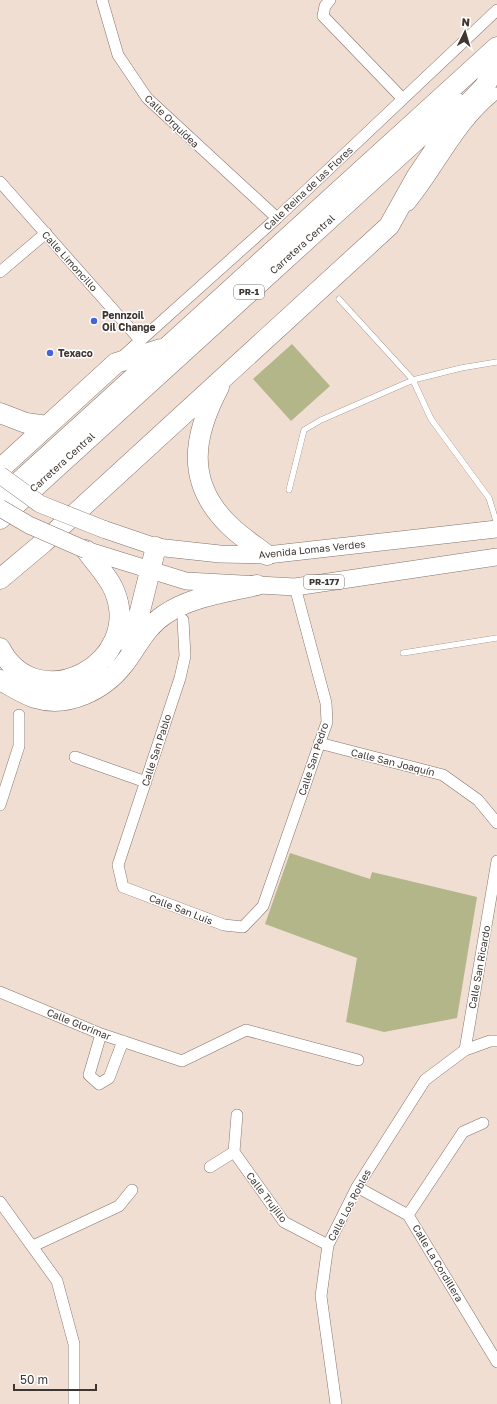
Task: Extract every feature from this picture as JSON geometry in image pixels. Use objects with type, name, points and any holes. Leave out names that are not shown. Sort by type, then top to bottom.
[{"type":"highway","name":"Carretera Central","points":[[0,499],[497,46]]},
{"type":"highway","name":"Carretera Central","points":[[0,519],[495,68]]},
{"type":"highway","points":[[2,581],[389,226],[417,176],[465,107],[485,86],[495,68]]},
{"type":"highway","points":[[0,469],[116,363],[166,348]]},
{"type":"highway","points":[[225,377],[211,401],[202,424],[198,446],[200,477],[211,504],[224,520],[267,555]]},
{"type":"highway","points":[[0,413],[26,423],[47,426]]},
{"type":"highway","points":[[130,655],[156,547]]},
{"type":"highway","points":[[0,648],[8,660],[16,668],[30,676],[45,680],[59,681],[74,678],[87,672],[102,661],[116,635],[119,622],[118,605],[111,584],[86,550]]},
{"type":"highway","points":[[0,680],[36,698],[55,701],[75,698],[97,688],[114,675],[152,626],[163,615],[182,604],[204,596],[257,585]]},
{"type":"main road","name":"Avenida Lomas Verdes","points":[[0,475],[40,504],[103,529],[156,547],[220,554],[267,555],[497,529]]},
{"type":"main road","name":"PR-177","points":[[0,508],[29,525],[86,550],[186,581],[296,587],[497,557]]},
{"type":"street","name":"Calle Orquídea","points":[[102,0],[118,55],[146,98],[277,218]]},
{"type":"street","points":[[330,0],[325,6],[323,16],[402,98]]},
{"type":"street","name":"Calle Reina de las Flores","points":[[116,363],[277,218],[402,98],[497,10]]},
{"type":"street","points":[[389,226],[398,218],[423,188],[466,124],[497,93]]},
{"type":"street","name":"Calle Limoncillo","points":[[0,182],[140,340]]},
{"type":"street","points":[[0,272],[46,233]]},
{"type":"street","name":"Calle San Pedro","points":[[248,922],[263,906],[327,722],[326,703],[296,587]]},
{"type":"street","name":"Calle San Pablo","points":[[121,877],[118,865],[180,678],[185,656],[183,620]]},
{"type":"street","points":[[0,805],[19,746],[19,715]]},
{"type":"street","name":"Calle San Joaquín","points":[[319,743],[443,775],[478,800],[497,823]]},
{"type":"street","points":[[75,757],[146,782]]},
{"type":"street","name":"Calle San Ricardo","points":[[465,1050],[497,861]]},
{"type":"street","name":"Calle San Luis","points":[[121,877],[124,887],[224,925],[243,927],[248,922]]},
{"type":"street","name":"Calle Glorimar","points":[[0,992],[101,1034],[182,1061],[246,1030],[358,1060]]},
{"type":"street","points":[[101,1034],[88,1075],[99,1084],[109,1078],[123,1041]]},
{"type":"street","name":"Calle Los Robles","points":[[336,1404],[321,1296],[328,1245],[357,1187],[424,1080],[465,1050],[490,1041],[497,1041]]},
{"type":"street","points":[[210,1167],[234,1152],[237,1115]]},
{"type":"street","points":[[408,1215],[463,1132],[483,1123]]},
{"type":"street","name":"Calle Trujillo","points":[[234,1152],[284,1222],[328,1245]]},
{"type":"street","name":"Calle La Cordillera","points":[[357,1187],[408,1215],[497,1362]]},
{"type":"street","points":[[33,1246],[119,1206],[132,1190]]},
{"type":"street","points":[[0,1202],[57,1281],[74,1344],[74,1404]]},
{"type":"lane","points":[[339,299],[413,380],[431,419],[489,498],[497,524]]},
{"type":"lane","points":[[289,490],[304,430],[320,420],[413,380],[460,368],[497,362]]},
{"type":"lane","points":[[403,653],[497,638]]},
{"type":"green space","points":[[292,344],[330,386],[291,421],[253,379]]},
{"type":"green space","points":[[290,853],[370,879],[372,872],[477,897],[457,1018],[384,1032],[346,1022],[357,958],[265,924]]},
{"type":"place","name":"Pennzoil Oil Change","points":[[94,321]]},
{"type":"place","name":"Texaco","points":[[50,353]]}]
